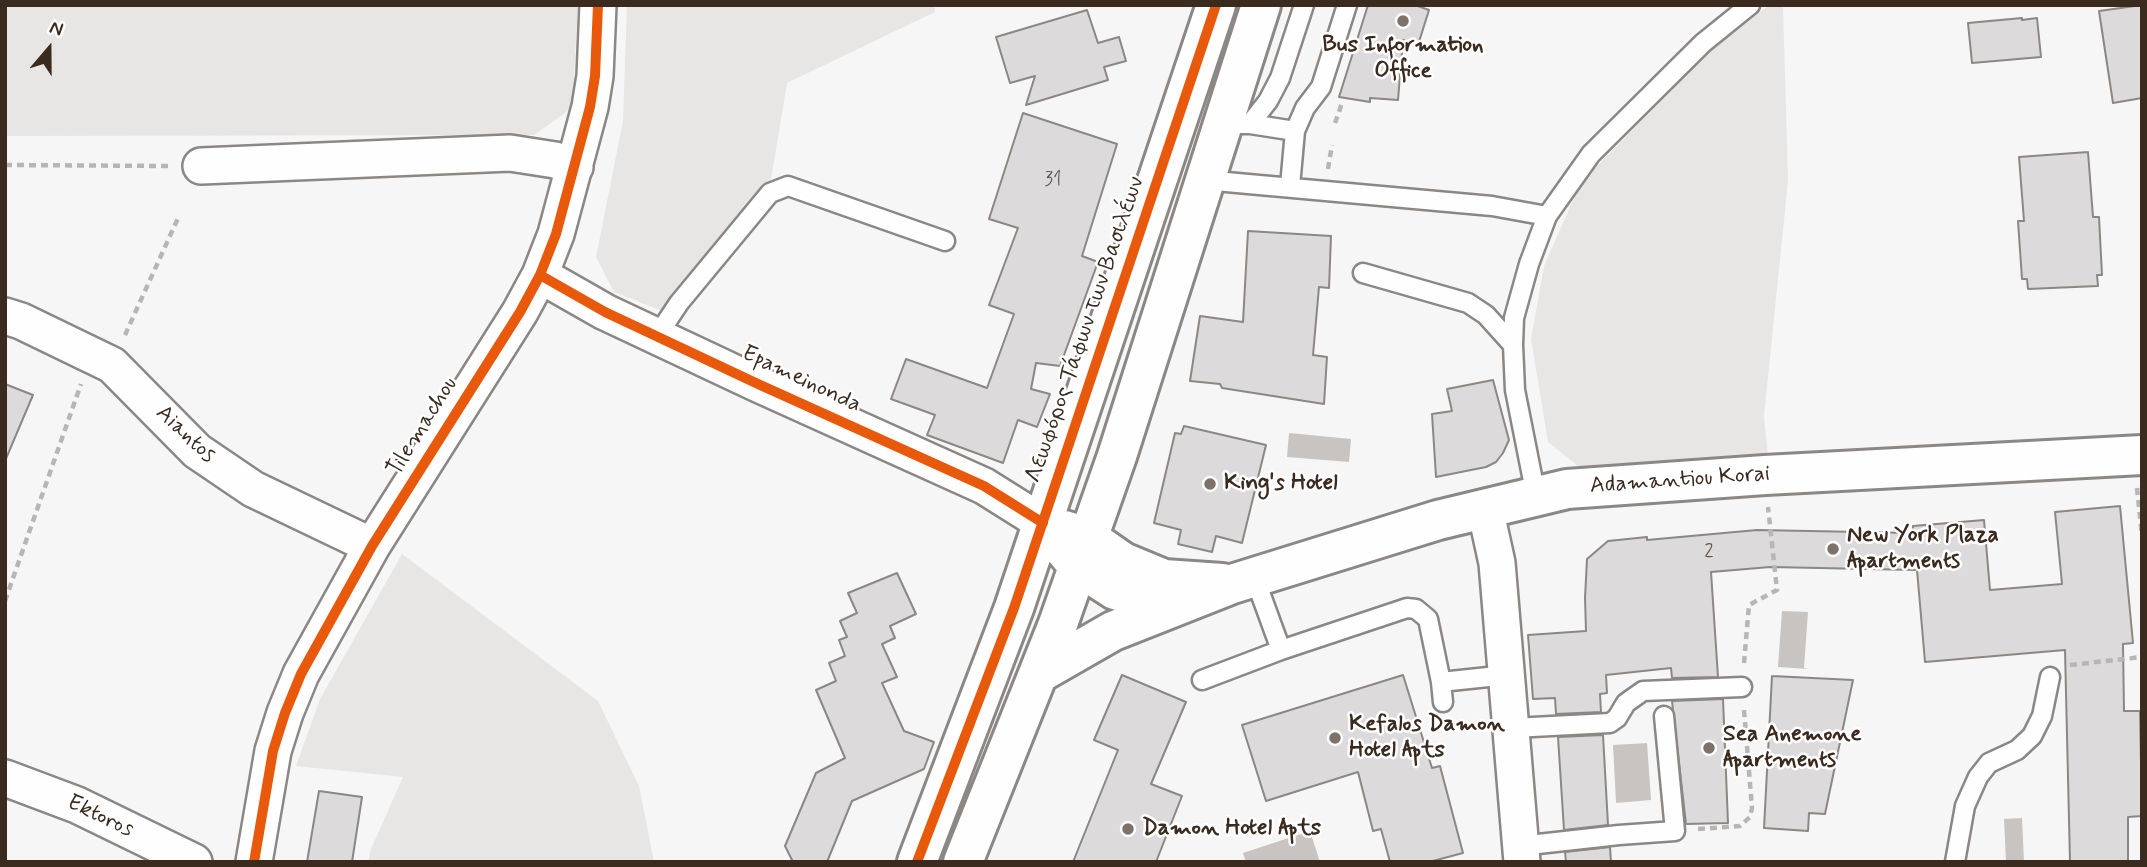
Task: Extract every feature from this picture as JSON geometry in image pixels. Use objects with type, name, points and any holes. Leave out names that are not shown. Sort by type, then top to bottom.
[{"type":"main road","name":"Λεωφόρος Τάφων των Βασιλέων","points":[[917,862],[1014,608],[1216,5]]},
{"type":"main road","points":[[962,862],[1038,674],[1117,456],[1204,180],[1236,124],[1261,5]]},
{"type":"main road","name":"Adamantiou Korai","points":[[1043,523],[1083,551],[1115,590],[1155,603],[1176,606],[1243,580],[1428,523],[1567,489],[2138,455]]},
{"type":"main road","name":"Adamantiou Korai","points":[[1083,551],[1123,562],[1164,579],[1243,580]]},
{"type":"main road","points":[[1038,674],[1113,631],[1176,606]]},
{"type":"street","name":"Tilemachou","points":[[254,862],[273,751],[301,674],[372,546],[520,312],[540,275],[556,234],[590,107],[595,76],[598,5]]},
{"type":"street","points":[[201,166],[510,153],[555,160],[575,167]]},
{"type":"street","name":"Epameinonda","points":[[540,275],[605,312],[984,486],[1043,523]]},
{"type":"street","name":"Aiantos","points":[[5,316],[22,321],[102,359],[197,451],[226,472],[253,489],[372,546]]},
{"type":"street","points":[[1486,508],[1497,563],[1513,728],[1521,854]]},
{"type":"street","name":"Ektoros","points":[[5,778],[76,805],[194,862]]},
{"type":"lane","points":[[1236,124],[1268,101],[1280,78],[1304,5]]},
{"type":"lane","points":[[1290,186],[1295,131],[1305,108],[1321,88],[1347,5]]},
{"type":"lane","points":[[1536,496],[1516,390],[1514,318],[1529,264],[1547,216],[1591,154],[1703,43],[1749,5]]},
{"type":"lane","points":[[1236,124],[1295,131]]},
{"type":"lane","points":[[1204,180],[1492,206],[1547,216]]},
{"type":"lane","points":[[657,336],[680,303],[770,192],[788,186],[946,240]]},
{"type":"lane","points":[[1363,273],[1468,303],[1486,316],[1513,345]]},
{"type":"lane","points":[[1243,580],[1281,650]]},
{"type":"lane","points":[[1202,680],[1398,610],[1416,609],[1429,619],[1443,702]]},
{"type":"lane","points":[[1441,682],[1507,675]]},
{"type":"lane","points":[[1955,862],[1965,806],[1978,777],[1989,763],[2017,750],[2032,736],[2042,716],[2050,677]]},
{"type":"lane","points":[[1513,728],[1610,723],[1617,718],[1626,703],[1643,691],[1742,687]]},
{"type":"lane","points":[[1521,854],[1619,835],[1675,831],[1664,716]]},
{"type":"path","points":[[1327,176],[1332,145]]},
{"type":"path","points":[[5,165],[201,166]]},
{"type":"path","points":[[5,601],[102,359],[179,216]]},
{"type":"path","points":[[2138,455],[2142,536]]},
{"type":"path","points":[[2050,677],[2061,667],[2142,657]]},
{"type":"shaded area","points":[[5,5],[578,5],[572,108],[534,135],[5,136]]},
{"type":"shaded area","points":[[627,5],[935,5],[935,12],[787,83],[766,209],[680,318],[614,292],[596,257],[623,121]]},
{"type":"shaded area","points":[[1769,5],[1783,5],[1788,181],[1764,416],[1768,456],[1583,470],[1548,442],[1531,339],[1544,266],[1581,182],[1712,50]]},
{"type":"shaded area","points":[[1289,433],[1351,439],[1349,462],[1287,457]]},
{"type":"shaded area","points":[[402,554],[598,701],[639,786],[654,862],[368,862],[371,849],[403,777],[296,766],[320,699]]},
{"type":"shaded area","points":[[1782,611],[1808,612],[1804,668],[1809,669],[1778,667]]},
{"type":"shaded area","points":[[1647,743],[1651,800],[1616,803],[1613,745]]},
{"type":"shaded area","points":[[2022,818],[2024,862],[2006,862],[2004,819]]},
{"type":"shaded area","points":[[1310,831],[1320,862],[1246,862],[1243,853]]},
{"type":"building","points":[[1368,5],[1415,5],[1429,10],[1418,45],[1403,40],[1398,100],[1370,98],[1370,102],[1339,97]]},
{"type":"building","points":[[2142,5],[2142,98],[2113,103],[2099,11]]},
{"type":"building","points":[[1087,10],[1098,43],[1119,37],[1126,61],[1104,67],[1108,80],[1026,105],[1035,76],[1010,83],[996,37]]},
{"type":"building","points":[[2037,18],[2041,57],[1972,63],[1968,23]]},
{"type":"building","points":[[1023,113],[1117,144],[1082,256],[1098,262],[1060,366],[1036,363],[1031,389],[1050,394],[1037,427],[1018,420],[1003,463],[927,435],[935,415],[891,399],[906,359],[987,388],[1014,314],[989,305],[1018,228],[989,219]]},
{"type":"building","points":[[2088,152],[2093,217],[2099,217],[2102,275],[2097,275],[2098,286],[2028,289],[2027,279],[2022,279],[2018,221],[2024,221],[2019,157]]},
{"type":"building","points":[[1248,231],[1331,236],[1329,288],[1319,287],[1313,355],[1327,357],[1324,404],[1222,388],[1220,384],[1190,381],[1200,316],[1243,322]]},
{"type":"building","points":[[1493,380],[1509,440],[1503,453],[1496,462],[1486,467],[1436,477],[1432,414],[1452,411],[1447,389]]},
{"type":"building","points":[[5,384],[33,395],[5,461]]},
{"type":"building","name":"King's Hotel","points":[[1184,426],[1266,445],[1242,543],[1216,536],[1212,552],[1178,544],[1181,530],[1154,523],[1175,433],[1181,434]]},
{"type":"building","points":[[2120,506],[2133,643],[2123,644],[2124,711],[2140,711],[2142,816],[2128,817],[2128,862],[2070,862],[2065,650],[1925,662],[1917,570],[1770,567],[1711,572],[1718,677],[1672,678],[1671,668],[1606,675],[1607,693],[1600,694],[1601,712],[1556,714],[1555,698],[1533,699],[1528,635],[1586,631],[1587,559],[1608,541],[1757,530],[1913,533],[1913,526],[1984,520],[1990,590],[2062,584],[2055,512]]},
{"type":"building","points":[[897,573],[916,614],[890,626],[895,638],[882,644],[897,677],[882,683],[904,731],[934,742],[924,769],[852,801],[827,862],[793,862],[785,846],[816,773],[845,758],[816,690],[836,681],[829,663],[845,656],[839,640],[847,637],[840,621],[857,613],[848,593]]},
{"type":"building","points":[[1122,675],[1186,702],[1151,784],[1182,796],[1156,862],[1073,862],[1118,750],[1094,740]]},
{"type":"building","name":"Kefalos Damon Hotel Apts","points":[[1403,675],[1432,768],[1440,766],[1463,853],[1429,862],[1390,862],[1381,829],[1373,831],[1358,772],[1266,801],[1242,725]]},
{"type":"building","points":[[1772,676],[1853,680],[1825,814],[1809,813],[1808,831],[1764,828]]},
{"type":"building","name":"Sea Anemone Apartments","points":[[1723,699],[1728,823],[1686,824],[1672,701]]},
{"type":"building","points":[[1603,735],[1608,825],[1564,830],[1558,737]]},
{"type":"building","points":[[319,791],[362,797],[352,862],[307,862]]},
{"type":"building","points":[[1610,847],[1611,862],[1566,862],[1565,852]]},
{"type":"cycle path","points":[[254,862],[273,751],[301,674],[372,546],[520,312],[540,275],[556,234],[590,107],[595,76],[598,5]]},
{"type":"cycle path","points":[[917,862],[1014,608],[1216,5]]},
{"type":"cycle path","points":[[540,275],[605,312],[984,486],[1043,523]]},
{"type":"place","name":"Bus Information Office","points":[[1403,21]]},
{"type":"place","name":"King's Hotel","points":[[1210,484]]},
{"type":"place","name":"New York Plaza Apartments","points":[[1833,549]]},
{"type":"place","name":"Kefalos Damon Hotel Apts","points":[[1335,738]]},
{"type":"place","name":"Sea Anemone Apartments","points":[[1709,748]]},
{"type":"place","name":"Damon Hotel Apts","points":[[1128,829]]}]
